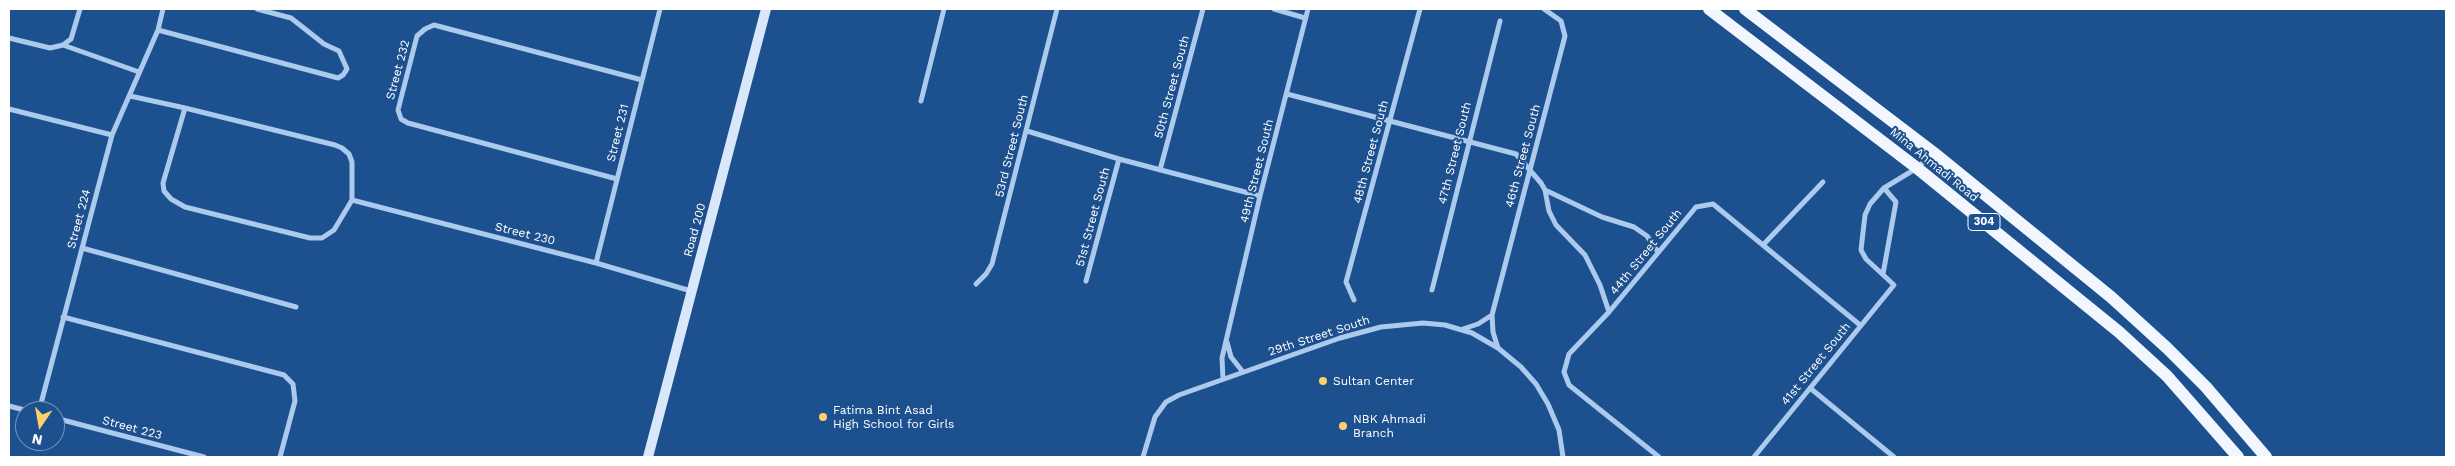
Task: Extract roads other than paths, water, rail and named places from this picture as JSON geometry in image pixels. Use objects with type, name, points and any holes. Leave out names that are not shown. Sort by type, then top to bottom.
[{"type":"main road","name":"Road 200","points":[[648,457],[766,9]]},
{"type":"main road","name":"Mina Ahmadi Road","points":[[1710,9],[1917,168],[2119,332],[2167,376],[2238,457]]},
{"type":"main road","name":"Mina Ahmadi Road","points":[[1745,9],[1934,153],[2111,297],[2167,348],[2243,428],[2266,457]]},
{"type":"street","points":[[64,46],[71,39],[80,9]]},
{"type":"street","name":"Street 224","points":[[42,401],[112,136],[158,30],[163,9]]},
{"type":"street","points":[[158,30],[338,78],[343,75],[347,69],[339,51],[324,44],[291,18],[257,9]]},
{"type":"street","name":"Street 231","points":[[596,263],[660,9]]},
{"type":"street","points":[[921,101],[944,9]]},
{"type":"street","name":"53rd Street South","points":[[976,284],[986,274],[992,264],[1057,9]]},
{"type":"street","name":"50th Street South","points":[[1160,170],[1203,9]]},
{"type":"street","points":[[1274,9],[1306,18]]},
{"type":"street","name":"49th Street South","points":[[1223,379],[1222,358],[1260,196],[1308,9]]},
{"type":"street","name":"48th Street South","points":[[1354,300],[1346,282],[1420,9]]},
{"type":"street","name":"46th Street South","points":[[1498,348],[1493,332],[1492,315],[1565,36],[1560,21],[1544,9]]},
{"type":"street","name":"47th Street South","points":[[1432,290],[1468,140],[1500,21]]},
{"type":"street","name":"Street 232","points":[[617,179],[408,123],[401,119],[398,110],[417,36],[425,29],[434,25],[642,80]]},
{"type":"street","points":[[9,38],[50,48],[64,46],[139,72]]},
{"type":"street","points":[[1286,94],[1516,154],[1545,190],[1552,218],[1556,225],[1585,255],[1600,285],[1609,312]]},
{"type":"street","points":[[130,96],[185,108],[342,148],[352,162],[352,200],[331,234],[314,239],[176,202],[164,191],[163,183],[185,108]]},
{"type":"street","points":[[9,109],[112,136]]},
{"type":"street","points":[[1027,130],[1119,159],[1260,196]]},
{"type":"street","points":[[1883,274],[1866,259],[1861,250],[1865,215],[1870,204],[1884,188],[1917,168],[1934,153]]},
{"type":"street","name":"51st Street South","points":[[1086,281],[1119,159]]},
{"type":"street","points":[[1764,245],[1823,182]]},
{"type":"street","points":[[1883,274],[1896,202],[1884,188]]},
{"type":"street","points":[[1545,190],[1602,217],[1634,227],[1647,236],[1658,252]]},
{"type":"street","name":"Street 230","points":[[352,200],[596,263],[692,291]]},
{"type":"street","name":"44th Street South","points":[[1658,457],[1569,385],[1564,372],[1569,354],[1609,312],[1696,207],[1704,204],[1713,204],[1860,325]]},
{"type":"street","points":[[82,248],[296,307]]},
{"type":"street","name":"41st Street South","points":[[1754,457],[1894,285],[1883,274]]},
{"type":"street","points":[[1463,329],[1478,324],[1492,315]]},
{"type":"street","points":[[63,317],[284,375],[293,384],[295,401],[280,457]]},
{"type":"street","name":"29th Street South","points":[[1144,457],[1155,417],[1166,402],[1179,395],[1340,338],[1381,327],[1424,323],[1463,329],[1498,348],[1521,367],[1544,397],[1559,430],[1563,457]]},
{"type":"street","points":[[1227,339],[1230,356],[1243,372]]},
{"type":"street","points":[[1810,388],[1894,457]]},
{"type":"street","name":"Street 223","points":[[65,421],[204,457]]},
{"type":"place","name":"Sultan Center","points":[[1323,381]]},
{"type":"place","name":"Fatima Bint Asad High School for Girls","points":[[823,417]]},
{"type":"place","name":"NBK Ahmadi Branch","points":[[1343,426]]}]
